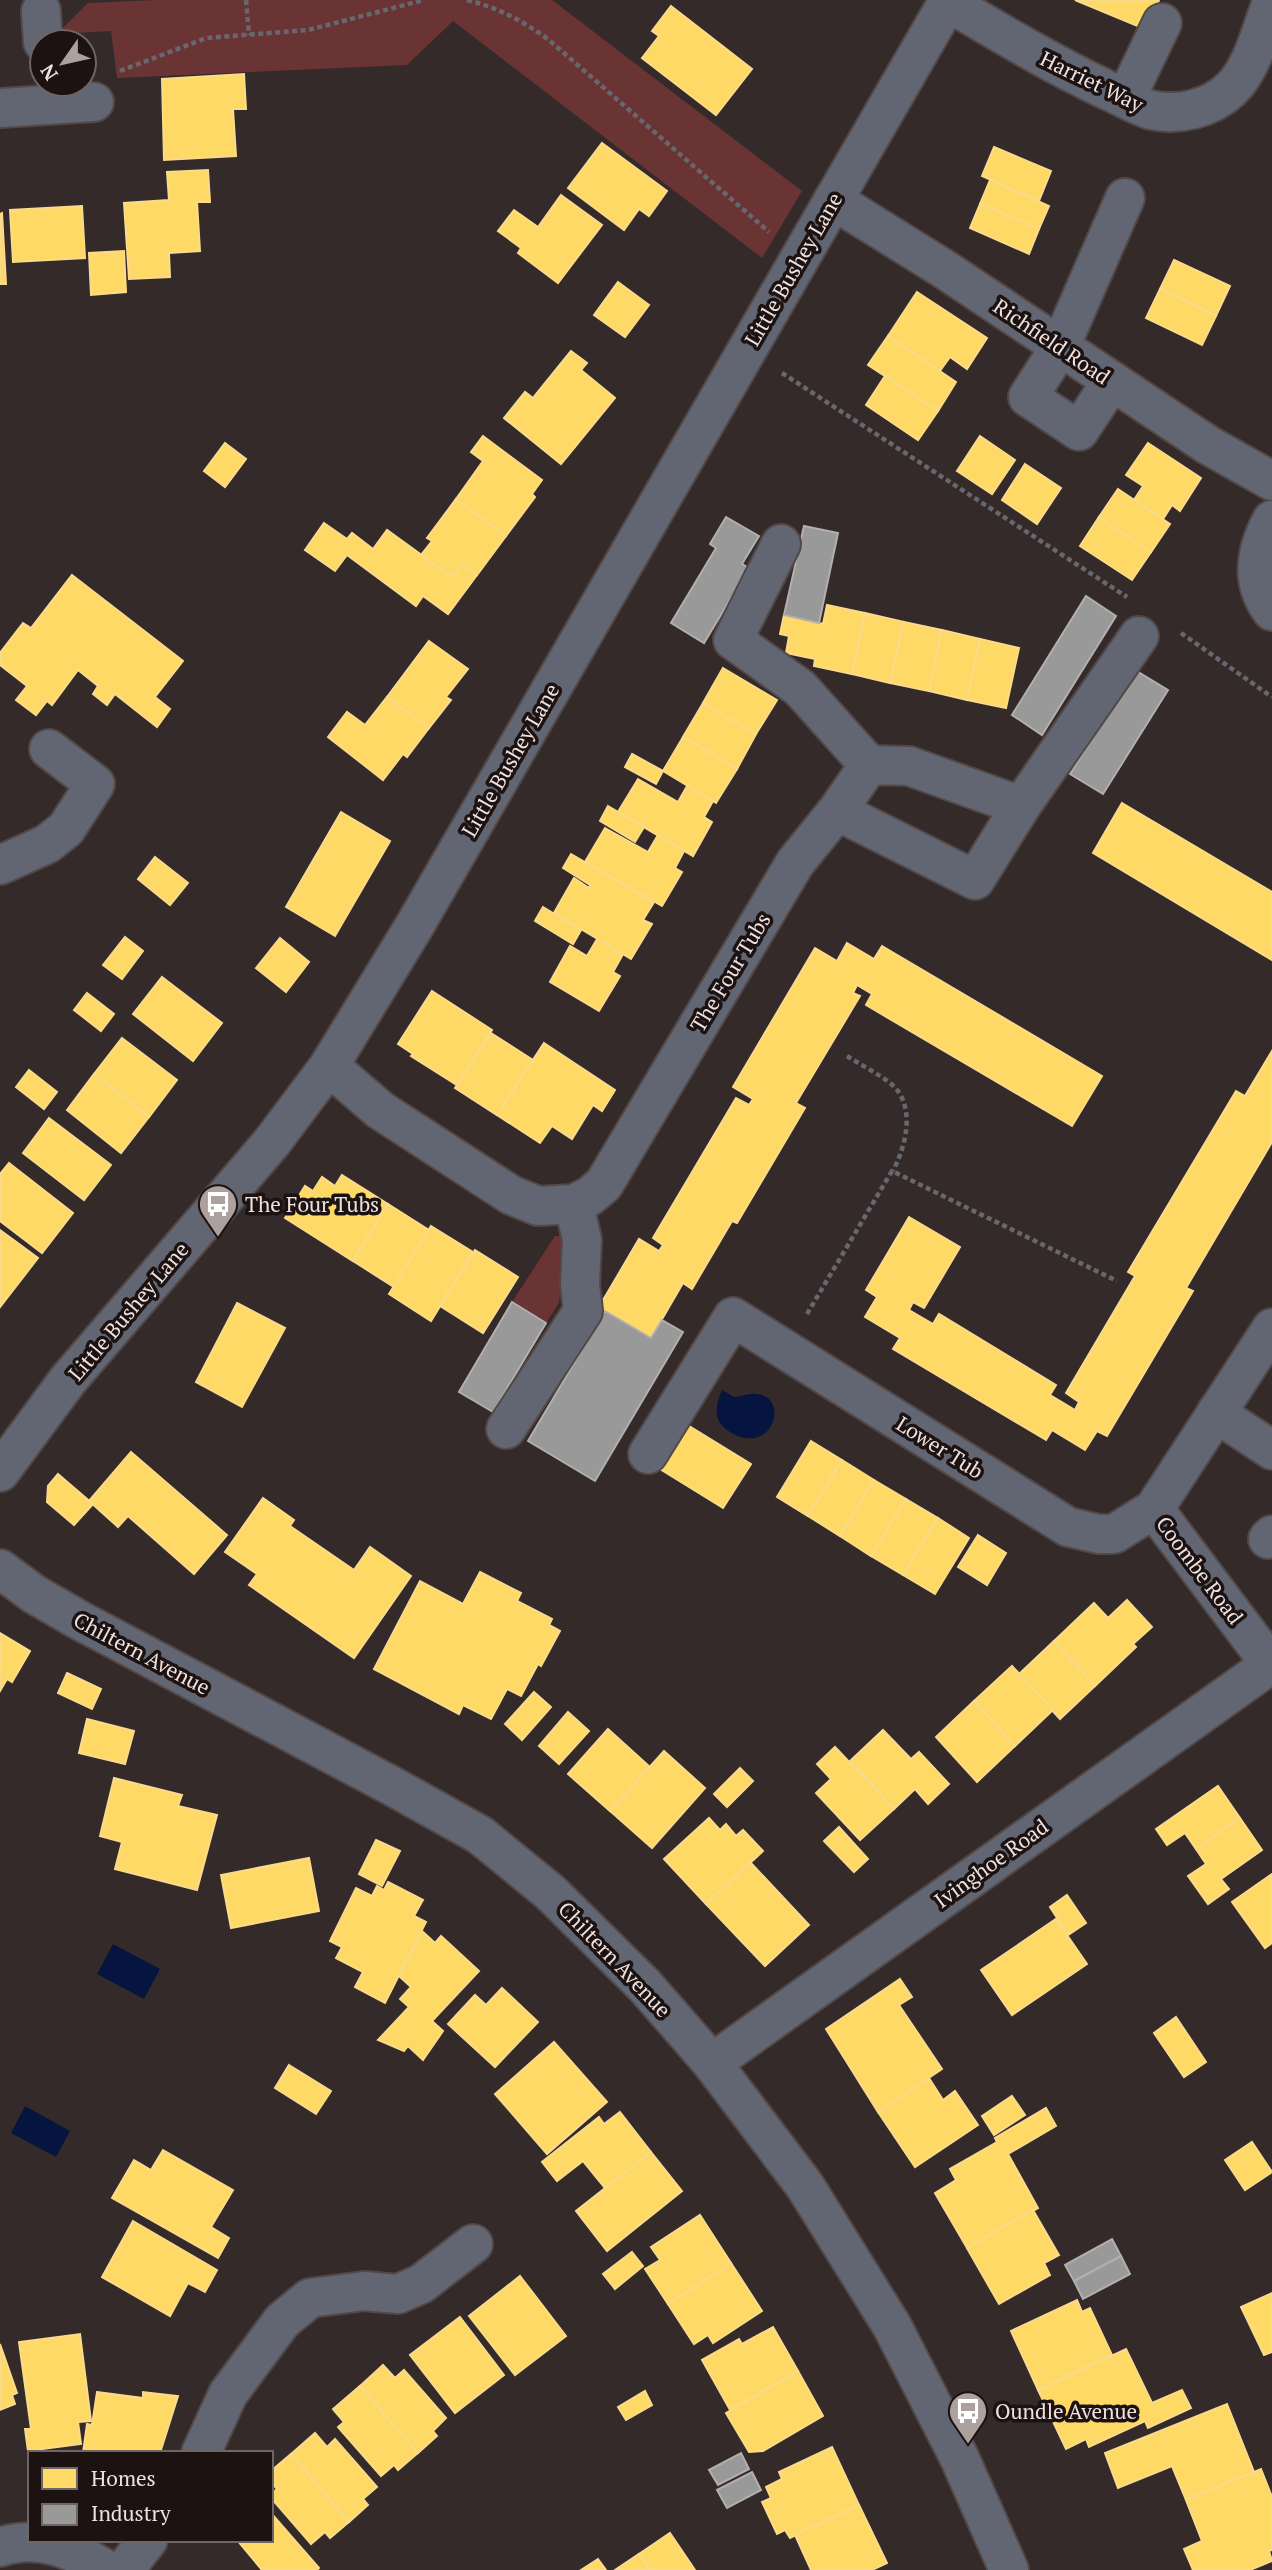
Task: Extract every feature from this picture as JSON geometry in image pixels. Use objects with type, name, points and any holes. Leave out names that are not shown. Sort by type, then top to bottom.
[{"type":"street","name":"Little Bushey Lane","points":[[0,1472],[68,1380],[272,1142],[329,1066],[415,925],[948,1]]},
{"type":"street","name":"Harriet Way","points":[[948,1],[1055,66],[1149,109],[1173,112],[1196,110],[1232,89],[1246,68],[1272,2]]},
{"type":"street","points":[[1126,98],[1162,23]]},
{"type":"street","points":[[0,108],[36,98]]},
{"type":"street","points":[[67,98],[94,102]]},
{"type":"street","points":[[1112,381],[1079,431],[1028,397],[1060,347],[1125,198]]},
{"type":"street","name":"Richfield Road","points":[[833,200],[944,269],[1208,445],[1272,481]]},
{"type":"street","points":[[1272,520],[1263,537],[1256,564],[1258,584],[1272,611]]},
{"type":"street","points":[[781,544],[733,640],[800,688],[869,765],[909,766],[1021,806]]},
{"type":"street","points":[[837,811],[975,880],[1135,618]]},
{"type":"street","points":[[0,865],[47,844],[66,829],[95,784],[49,749]]},
{"type":"street","name":"The Four Tubs","points":[[574,1204],[590,1196],[604,1184],[795,863],[837,811],[869,765]]},
{"type":"street","points":[[329,1066],[380,1110],[511,1195],[538,1206],[574,1204],[582,1240],[580,1284],[583,1311],[506,1429]]},
{"type":"street","name":"Lower Tub","points":[[648,1454],[733,1317],[1069,1527],[1099,1534],[1114,1534],[1154,1508]]},
{"type":"street","points":[[1154,1508],[1272,1328]]},
{"type":"street","points":[[1216,1413],[1272,1450]]},
{"type":"street","name":"Coombe Road","points":[[1154,1508],[1271,1665]]},
{"type":"street","name":"Chiltern Avenue","points":[[0,1569],[34,1594],[79,1620],[480,1835],[551,1894],[645,1986],[712,2063],[805,2186],[892,2326],[960,2459],[1008,2570]]},
{"type":"street","name":"Ivinghoe Road","points":[[712,2063],[1271,1665]]},
{"type":"street","points":[[202,2451],[228,2393],[282,2321],[310,2298],[364,2291],[398,2294],[421,2284],[473,2244]]},
{"type":"street","points":[[0,2547],[29,2542],[54,2545],[79,2553],[107,2570]]},
{"type":"street","points":[[124,2570],[146,2542]]},
{"type":"path","points":[[246,0],[249,35]]},
{"type":"path","points":[[94,102],[110,75],[206,38],[308,30],[424,0]]},
{"type":"path","points":[[467,0],[491,6],[518,18],[549,40],[767,232],[806,245]]},
{"type":"path","points":[[747,349],[1135,618]]},
{"type":"path","points":[[1176,630],[1272,696]]},
{"type":"path","points":[[785,1350],[892,1171],[905,1143],[908,1125],[900,1097],[892,1085],[847,1056]]},
{"type":"path","points":[[892,1171],[1117,1281]]},
{"type":"shaded area","points":[[157,0],[552,0],[802,191],[762,258],[453,21],[407,65],[117,78],[111,31],[98,32],[98,28],[63,28],[88,3]]},
{"type":"shaded area","points":[[555,1236],[566,1236],[559,1303],[546,1323],[512,1302]]},
{"type":"water","points":[[722,1390],[734,1397],[753,1394],[767,1397],[775,1414],[765,1433],[756,1438],[743,1437],[722,1426],[717,1412]]},
{"type":"water","points":[[113,1944],[160,1969],[144,1999],[97,1974]]},
{"type":"water","points":[[25,2106],[70,2131],[56,2157],[11,2133]]},
{"type":"building: Homes","points":[[1075,0],[1159,0],[1147,30]]},
{"type":"building: Homes","points":[[671,6],[752,69],[716,115],[642,58],[659,36],[652,31]]},
{"type":"building: Homes","points":[[244,74],[246,109],[233,109],[236,156],[164,160],[162,79]]},
{"type":"building: Homes","points":[[602,143],[667,191],[649,216],[639,209],[624,230],[568,188]]},
{"type":"building: Homes","points":[[994,147],[1051,171],[1039,201],[982,176]]},
{"type":"building: Homes","points":[[208,170],[210,202],[197,202],[200,251],[169,253],[170,277],[129,279],[124,203],[169,200],[167,172]]},
{"type":"building: Homes","points":[[990,180],[1049,206],[1039,229],[980,204]]},
{"type":"building: Homes","points":[[561,195],[602,225],[558,283],[518,253],[521,248],[498,231],[514,210],[538,227]]},
{"type":"building: Homes","points":[[980,204],[1039,229],[1029,254],[970,228]]},
{"type":"building: Homes","points":[[82,206],[85,258],[13,262],[10,210]]},
{"type":"building: Homes","points":[[2,213],[6,284],[0,284]]},
{"type":"building: Homes","points":[[124,251],[126,292],[91,295],[89,253]]},
{"type":"building: Homes","points":[[1174,260],[1230,286],[1216,316],[1160,289]]},
{"type":"building: Homes","points":[[618,282],[649,305],[625,337],[594,315]]},
{"type":"building: Homes","points":[[1160,289],[1216,316],[1202,345],[1146,318]]},
{"type":"building: Homes","points":[[917,292],[987,338],[967,369],[950,357],[940,371],[888,336]]},
{"type":"building: Homes","points":[[888,336],[956,382],[938,411],[868,365]]},
{"type":"building: Homes","points":[[571,351],[587,363],[581,370],[615,398],[561,464],[504,418],[525,392],[533,398]]},
{"type":"building: Homes","points":[[885,376],[938,411],[918,440],[866,405]]},
{"type":"building: Homes","points":[[483,436],[542,480],[532,494],[535,497],[506,536],[456,499],[483,461],[471,452]]},
{"type":"building: Homes","points":[[980,436],[1015,460],[992,494],[957,471]]},
{"type":"building: Homes","points":[[225,443],[246,459],[225,487],[204,471]]},
{"type":"building: Homes","points":[[1148,443],[1201,478],[1180,511],[1172,505],[1163,519],[1134,500],[1143,486],[1126,475]]},
{"type":"building: Homes","points":[[1025,464],[1061,488],[1037,524],[1002,500]]},
{"type":"building: Homes","points":[[1118,489],[1170,524],[1151,552],[1099,517]]},
{"type":"building: Homes","points":[[456,499],[506,536],[477,575],[462,564],[452,577],[421,555],[432,541],[427,538]]},
{"type":"building: Homes","points":[[1099,517],[1151,552],[1132,580],[1080,546]]},
{"type":"building: Homes","points":[[324,523],[347,539],[352,533],[373,549],[387,530],[452,577],[462,564],[477,575],[448,614],[423,596],[416,606],[347,555],[335,571],[305,550]]},
{"type":"building: Homes","points":[[72,575],[183,661],[155,697],[170,709],[157,727],[115,694],[107,705],[93,694],[98,686],[78,670],[52,705],[47,701],[36,715],[16,700],[27,686],[0,665],[0,653],[23,623],[31,628]]},
{"type":"building: Homes","points":[[827,605],[865,613],[852,674],[814,666],[815,659],[786,653],[789,636],[780,634],[784,615],[823,624]]},
{"type":"building: Homes","points":[[865,613],[904,622],[890,683],[852,674]]},
{"type":"building: Homes","points":[[904,622],[942,630],[929,691],[890,683]]},
{"type":"building: Homes","points":[[942,630],[980,639],[967,700],[929,691]]},
{"type":"building: Homes","points":[[980,639],[1019,648],[1006,708],[967,700]]},
{"type":"building: Homes","points":[[429,641],[468,669],[446,697],[451,700],[429,728],[387,697]]},
{"type":"building: Homes","points":[[723,668],[777,700],[756,734],[703,703]]},
{"type":"building: Homes","points":[[387,697],[429,728],[407,757],[403,754],[383,780],[328,737],[347,712],[365,725]]},
{"type":"building: Homes","points":[[703,703],[756,734],[737,769],[683,737]]},
{"type":"building: Homes","points":[[683,737],[737,769],[716,803],[663,771]]},
{"type":"building: Homes","points":[[632,754],[663,771],[656,784],[625,767]]},
{"type":"building: Homes","points":[[638,779],[678,802],[687,786],[713,801],[704,817],[712,822],[693,856],[618,812]]},
{"type":"building: Homes","points":[[1122,803],[1272,892],[1272,960],[1093,853]]},
{"type":"building: Homes","points":[[608,806],[644,827],[635,842],[600,821]]},
{"type":"building: Homes","points":[[341,812],[390,841],[335,936],[286,907]]},
{"type":"building: Homes","points":[[605,828],[648,852],[658,835],[684,851],[675,868],[682,872],[662,906],[585,862]]},
{"type":"building: Homes","points":[[571,854],[654,902],[643,920],[652,924],[631,959],[554,913],[574,878],[589,888],[590,885],[563,868]]},
{"type":"building: Homes","points":[[155,857],[188,883],[170,905],[138,879]]},
{"type":"building: Homes","points":[[543,907],[581,930],[573,944],[535,921]]},
{"type":"building: Homes","points":[[125,937],[143,951],[122,979],[103,965]]},
{"type":"building: Homes","points":[[280,938],[309,962],[286,992],[256,968]]},
{"type":"building: Homes","points":[[597,939],[623,954],[613,972],[620,976],[599,1011],[550,982],[570,946],[587,956]]},
{"type":"building: Homes","points":[[847,943],[874,959],[882,946],[1102,1076],[1072,1126],[866,1005],[872,994],[857,985],[853,993],[860,996],[796,1103],[805,1108],[737,1223],[732,1221],[692,1289],[683,1283],[651,1338],[599,1307],[639,1239],[659,1251],[663,1245],[653,1238],[736,1098],[749,1105],[753,1099],[733,1087],[815,948],[837,961]]},
{"type":"building: Homes","points":[[162,977],[222,1023],[193,1061],[133,1014]]},
{"type":"building: Homes","points":[[432,991],[492,1030],[457,1085],[411,1056],[413,1054],[398,1044]]},
{"type":"building: Homes","points":[[87,993],[114,1014],[101,1031],[74,1010]]},
{"type":"building: Homes","points":[[491,1033],[533,1060],[497,1115],[455,1088]]},
{"type":"building: Homes","points":[[122,1038],[177,1080],[149,1117],[94,1074]]},
{"type":"building: Homes","points":[[544,1043],[615,1090],[602,1111],[593,1105],[572,1139],[552,1126],[540,1143],[497,1115]]},
{"type":"building: Homes","points":[[1272,1051],[1272,1142],[1186,1288],[1193,1291],[1107,1436],[1097,1431],[1085,1450],[1052,1430],[1046,1440],[893,1349],[900,1338],[865,1317],[877,1297],[866,1290],[909,1217],[960,1247],[924,1308],[913,1302],[909,1310],[933,1324],[939,1314],[1056,1385],[1050,1395],[1075,1410],[1079,1402],[1066,1393],[1135,1276],[1128,1272],[1236,1091],[1245,1096]]},
{"type":"building: Homes","points":[[29,1070],[57,1092],[44,1109],[16,1087]]},
{"type":"building: Homes","points":[[94,1074],[149,1117],[121,1153],[67,1110]]},
{"type":"building: Homes","points":[[49,1118],[111,1165],[84,1200],[23,1153]]},
{"type":"building: Homes","points":[[9,1163],[73,1213],[42,1253],[0,1221],[0,1174]]},
{"type":"building: Homes","points":[[342,1175],[388,1204],[353,1261],[285,1218],[305,1186],[313,1191],[322,1177],[335,1186]]},
{"type":"building: Homes","points":[[388,1204],[429,1230],[394,1287],[353,1261]]},
{"type":"building: Homes","points":[[431,1226],[473,1252],[431,1321],[389,1294]]},
{"type":"building: Homes","points":[[0,1230],[38,1258],[0,1307]]},
{"type":"building: Homes","points":[[475,1250],[518,1277],[483,1333],[440,1306]]},
{"type":"building: Homes","points":[[237,1303],[285,1328],[242,1407],[196,1382]]},
{"type":"building: Homes","points":[[681,1421],[751,1464],[723,1508],[655,1466]]},
{"type":"building: Homes","points":[[811,1441],[842,1460],[808,1516],[777,1497]]},
{"type":"building: Homes","points":[[131,1452],[227,1535],[194,1574],[128,1516],[118,1527],[89,1501]]},
{"type":"building: Homes","points":[[842,1460],[874,1480],[840,1536],[808,1516]]},
{"type":"building: Homes","points":[[58,1474],[93,1504],[74,1525],[47,1502],[48,1486]]},
{"type":"building: Homes","points":[[874,1480],[906,1499],[871,1556],[840,1536]]},
{"type":"building: Homes","points":[[263,1498],[294,1520],[290,1526],[354,1570],[370,1547],[411,1576],[354,1658],[249,1585],[257,1574],[225,1552]]},
{"type":"building: Homes","points":[[906,1499],[938,1518],[903,1575],[871,1556]]},
{"type":"building: Homes","points":[[938,1518],[969,1538],[935,1594],[903,1575]]},
{"type":"building: Homes","points":[[978,1535],[1006,1553],[987,1585],[958,1567]]},
{"type":"building: Homes","points":[[480,1572],[521,1593],[517,1601],[552,1619],[549,1625],[560,1631],[521,1696],[507,1689],[491,1719],[463,1705],[459,1714],[374,1669],[420,1581],[463,1604]]},
{"type":"building: Homes","points":[[1127,1600],[1152,1627],[1133,1644],[1136,1647],[1095,1686],[1054,1641],[1094,1603],[1108,1618]]},
{"type":"building: Homes","points":[[0,1633],[30,1651],[12,1682],[7,1679],[0,1691]]},
{"type":"building: Homes","points":[[1054,1641],[1095,1686],[1060,1719],[1019,1674]]},
{"type":"building: Homes","points":[[1012,1666],[1053,1710],[1015,1746],[974,1701]]},
{"type":"building: Homes","points":[[67,1673],[101,1689],[92,1709],[58,1693]]},
{"type":"building: Homes","points":[[534,1692],[551,1707],[522,1740],[505,1724]]},
{"type":"building: Homes","points":[[974,1701],[1015,1746],[977,1782],[936,1737]]},
{"type":"building: Homes","points":[[568,1712],[589,1731],[559,1764],[539,1746]]},
{"type":"building: Homes","points":[[87,1719],[134,1731],[125,1764],[79,1753]]},
{"type":"building: Homes","points":[[608,1729],[650,1767],[610,1811],[568,1774]]},
{"type":"building: Homes","points":[[883,1730],[911,1759],[919,1752],[949,1784],[928,1804],[915,1789],[894,1809],[850,1761]]},
{"type":"building: Homes","points":[[835,1747],[894,1809],[860,1840],[816,1793],[831,1779],[817,1764]]},
{"type":"building: Homes","points":[[664,1751],[705,1788],[652,1848],[610,1811]]},
{"type":"building: Homes","points":[[740,1768],[753,1781],[727,1807],[714,1794]]},
{"type":"building: Homes","points":[[114,1778],[182,1795],[178,1806],[217,1815],[197,1890],[115,1869],[122,1842],[100,1836]]},
{"type":"building: Homes","points":[[1218,1786],[1240,1818],[1196,1849],[1185,1833],[1167,1845],[1156,1829]]},
{"type":"building: Homes","points":[[709,1818],[720,1830],[726,1824],[736,1836],[743,1830],[763,1851],[706,1904],[664,1859]]},
{"type":"building: Homes","points":[[1240,1818],[1262,1850],[1221,1879],[1229,1889],[1208,1904],[1188,1876],[1206,1864],[1196,1849]]},
{"type":"building: Homes","points":[[839,1827],[868,1859],[854,1872],[824,1841]]},
{"type":"building: Homes","points":[[376,1840],[400,1851],[382,1886],[359,1874]]},
{"type":"building: Homes","points":[[309,1858],[319,1911],[231,1928],[221,1875]]},
{"type":"building: Homes","points":[[750,1862],[809,1925],[765,1966],[706,1904]]},
{"type":"building: Homes","points":[[1272,1874],[1272,1943],[1265,1948],[1232,1902]]},
{"type":"building: Homes","points":[[388,1882],[423,1900],[414,1916],[426,1922],[385,2003],[355,1987],[363,1972],[336,1958],[342,1947],[330,1941],[356,1888],[372,1896],[377,1886],[384,1890]]},
{"type":"building: Homes","points":[[1067,1895],[1086,1923],[1068,1935],[1050,1907]]},
{"type":"building: Homes","points":[[1056,1919],[1087,1964],[1012,2015],[981,1970]]},
{"type":"building: Homes","points":[[422,1931],[435,1943],[441,1936],[479,1971],[432,2021],[443,2031],[423,2060],[408,2046],[404,2051],[378,2040],[409,2007],[400,1999],[411,1987],[399,1976]]},
{"type":"building: Homes","points":[[900,1979],[912,1997],[899,2005],[942,2069],[878,2112],[826,2029]]},
{"type":"building: Homes","points":[[502,1988],[538,2022],[495,2067],[448,2024],[475,1995],[486,2005]]},
{"type":"building: Homes","points":[[1176,2017],[1206,2062],[1184,2077],[1154,2033]]},
{"type":"building: Homes","points":[[554,2042],[607,2102],[547,2154],[495,2094]]},
{"type":"building: Homes","points":[[289,2065],[331,2091],[316,2114],[275,2088]]},
{"type":"building: Homes","points":[[929,2078],[943,2100],[955,2091],[978,2125],[915,2167],[878,2112]]},
{"type":"building: Homes","points":[[1012,2096],[1025,2115],[994,2135],[982,2116]]},
{"type":"building: Homes","points":[[1046,2108],[1056,2126],[1008,2154],[1038,2208],[967,2248],[935,2193],[956,2180],[950,2169],[997,2142],[995,2138]]},
{"type":"building: Homes","points":[[620,2112],[651,2152],[605,2188],[583,2161],[557,2181],[542,2162],[599,2117],[604,2124]]},
{"type":"building: Homes","points":[[1252,2142],[1272,2172],[1245,2190],[1225,2160]]},
{"type":"building: Homes","points":[[163,2150],[233,2190],[211,2227],[229,2238],[218,2258],[112,2198],[134,2160],[151,2170]]},
{"type":"building: Homes","points":[[651,2152],[682,2191],[607,2251],[576,2211]]},
{"type":"building: Homes","points":[[1033,2210],[1059,2255],[1044,2263],[1050,2275],[999,2304],[967,2248]]},
{"type":"building: Homes","points":[[700,2215],[731,2263],[668,2304],[645,2269],[660,2260],[651,2247]]},
{"type":"building: Homes","points":[[133,2221],[217,2270],[205,2292],[188,2283],[170,2316],[102,2277]]},
{"type":"building: Homes","points":[[632,2252],[643,2266],[615,2289],[603,2274]]},
{"type":"building: Homes","points":[[731,2263],[762,2311],[713,2343],[708,2335],[694,2344],[668,2304]]},
{"type":"building: Homes","points":[[520,2276],[566,2336],[515,2375],[469,2316]]},
{"type":"building: Homes","points":[[1272,2293],[1272,2352],[1264,2355],[1241,2307]]},
{"type":"building: Homes","points":[[1077,2300],[1082,2312],[1090,2308],[1112,2355],[1038,2390],[1011,2331]]},
{"type":"building: Homes","points":[[460,2317],[504,2375],[455,2413],[410,2355]]},
{"type":"building: Homes","points":[[773,2327],[798,2371],[730,2410],[702,2360],[739,2339],[742,2344]]},
{"type":"building: Homes","points":[[80,2334],[91,2421],[78,2422],[81,2444],[28,2451],[25,2429],[31,2429],[19,2342]]},
{"type":"building: Homes","points":[[0,2344],[17,2393],[12,2395],[15,2404],[0,2410]]},
{"type":"building: Homes","points":[[1126,2349],[1152,2403],[1182,2390],[1191,2408],[1148,2428],[1145,2421],[1089,2447],[1086,2439],[1066,2449],[1038,2390]]},
{"type":"building: Homes","points":[[383,2365],[395,2378],[404,2370],[446,2418],[433,2431],[437,2436],[418,2453],[360,2386]]},
{"type":"building: Homes","points":[[798,2371],[823,2416],[763,2451],[749,2452],[726,2413]]},
{"type":"building: Homes","points":[[360,2386],[418,2453],[398,2470],[394,2465],[381,2476],[338,2427],[344,2422],[333,2409]]},
{"type":"building: Homes","points":[[645,2391],[652,2405],[626,2420],[618,2407]]},
{"type":"building: Homes","points":[[97,2392],[143,2398],[143,2392],[178,2396],[161,2451],[83,2451],[87,2424],[92,2425]]},
{"type":"building: Homes","points":[[1227,2404],[1254,2472],[1186,2500],[1172,2466],[1118,2488],[1105,2453]]},
{"type":"building: Homes","points":[[315,2433],[327,2447],[335,2439],[377,2487],[363,2499],[368,2505],[349,2522],[291,2454]]},
{"type":"building: Homes","points":[[832,2447],[859,2505],[790,2538],[785,2530],[777,2534],[762,2502],[771,2498],[766,2487],[782,2479],[779,2472]]},
{"type":"building: Homes","points":[[291,2454],[349,2522],[330,2538],[325,2532],[311,2544],[273,2500],[273,2493],[277,2489],[273,2484],[273,2469]]},
{"type":"building: Homes","points":[[1261,2469],[1272,2497],[1272,2550],[1269,2551],[1272,2561],[1250,2570],[1193,2570],[1184,2549],[1202,2541],[1186,2500]]},
{"type":"building: Homes","points":[[859,2505],[887,2563],[872,2570],[811,2570],[795,2535]]},
{"type":"building: Homes","points":[[273,2515],[319,2568],[317,2570],[262,2570],[239,2542],[273,2542]]},
{"type":"building: Homes","points":[[670,2533],[695,2570],[650,2570],[639,2554]]},
{"type":"building: Homes","points":[[639,2554],[650,2570],[615,2570]]},
{"type":"building: Homes","points":[[598,2559],[606,2570],[581,2570]]},
{"type":"building: Industry","points":[[726,517],[759,536],[742,564],[749,568],[704,643],[671,623],[716,548],[710,544]]},
{"type":"building: Industry","points":[[804,526],[838,533],[819,623],[784,615]]},
{"type":"building: Industry","points":[[1086,596],[1116,616],[1042,735],[1012,715]]},
{"type":"building: Industry","points":[[1135,670],[1168,690],[1103,794],[1070,774]]},
{"type":"building: Industry","points":[[512,1302],[546,1323],[493,1412],[459,1392]]},
{"type":"building: Industry","points":[[605,1311],[651,1338],[662,1320],[683,1332],[595,1481],[528,1441]]},
{"type":"building: Industry","points":[[1112,2239],[1121,2256],[1074,2281],[1065,2265]]},
{"type":"building: Industry","points":[[1121,2256],[1130,2274],[1083,2299],[1074,2281]]},
{"type":"building: Industry","points":[[741,2453],[749,2469],[718,2485],[709,2470]]},
{"type":"building: Industry","points":[[752,2472],[761,2490],[727,2508],[717,2490]]},
{"type":"place","name":"The Four Tubs","points":[[218,1238]]},
{"type":"place","name":"Oundle Avenue","points":[[968,2445]]}]
